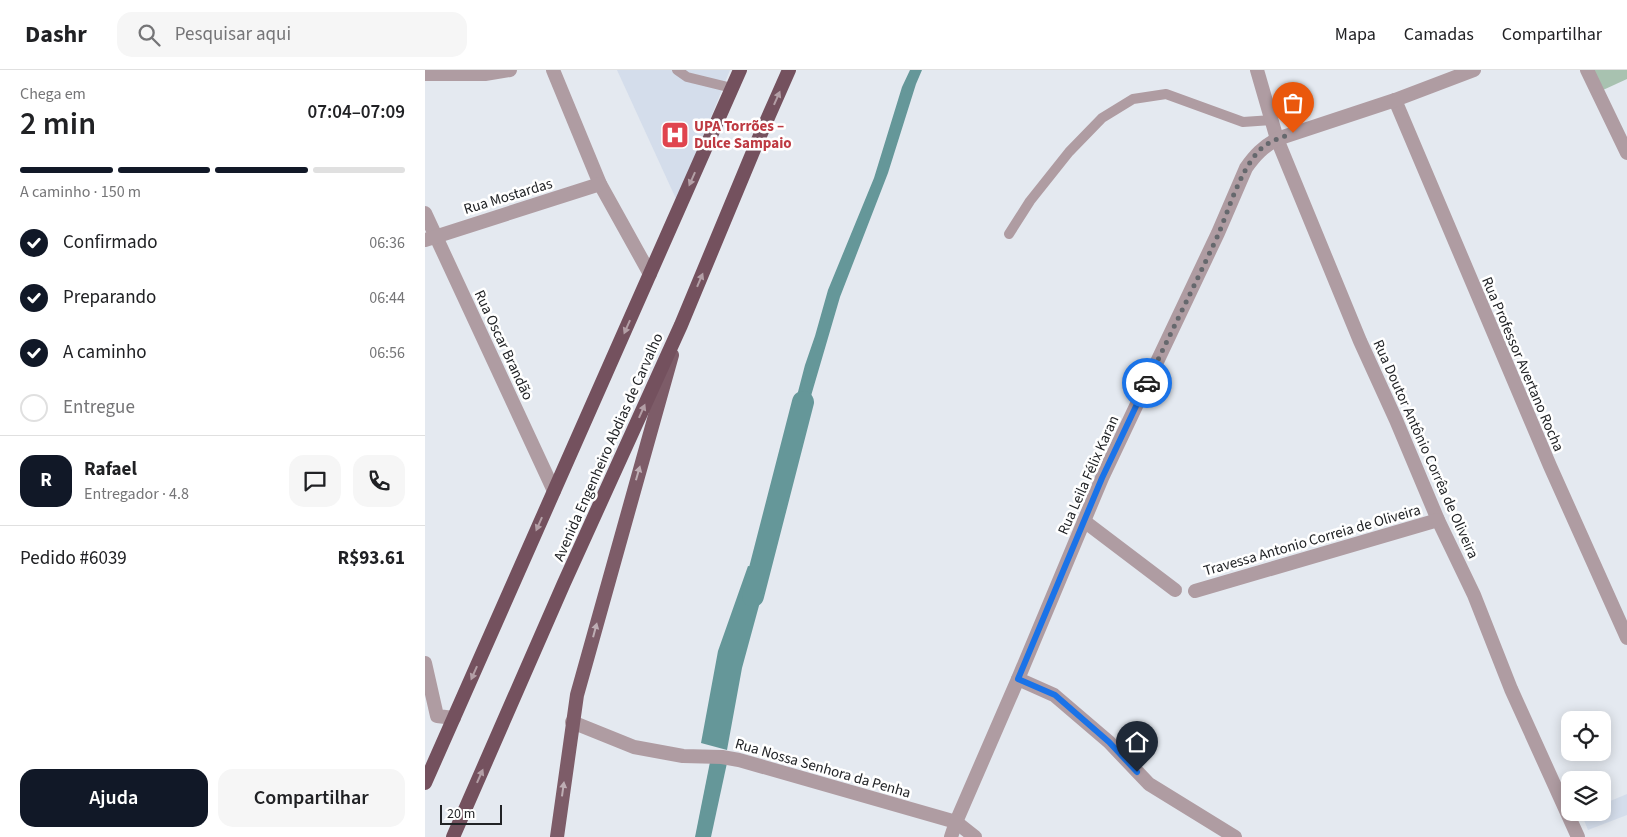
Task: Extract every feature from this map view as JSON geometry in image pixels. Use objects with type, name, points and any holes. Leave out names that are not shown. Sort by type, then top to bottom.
[{"type":"highway","name":"Avenida Engenheiro Abdias de Carvalho","points":[[425,783],[740,70]]},
{"type":"highway","name":"Avenida Engenheiro Abdias de Carvalho","points":[[453,837],[564,584],[681,325],[789,70]]},
{"type":"main road","points":[[557,837],[577,695],[681,325]]},
{"type":"street","points":[[425,74],[485,74],[510,70]]},
{"type":"street","points":[[553,70],[600,184],[650,274]]},
{"type":"street","name":"Rua Doutor Antônio Corrêa de Oliveira","points":[[1257,70],[1277,139],[1360,341],[1438,520],[1474,595],[1511,689],[1578,837]]},
{"type":"street","name":"Rua Leila Félix Karan","points":[[951,837],[1102,478],[1218,233],[1246,168],[1258,152],[1277,139],[1395,100],[1474,70]]},
{"type":"street","points":[[1587,70],[1627,153]]},
{"type":"street","name":"Rua Professor Avertano Rocha","points":[[1395,100],[1549,466],[1627,638]]},
{"type":"street","name":"Rua Mostardas","points":[[430,238],[600,184]]},
{"type":"street","name":"Rua Oscar Brandão","points":[[425,213],[430,238],[553,491]]},
{"type":"street","name":"Travessa Antonio Correia de Oliveira","points":[[1195,591],[1438,520]]},
{"type":"street","points":[[1084,521],[1175,590]]},
{"type":"street","points":[[425,663],[431,717],[454,718]]},
{"type":"street","points":[[1018,679],[1055,695],[1109,742],[1149,784],[1235,837]]},
{"type":"street","name":"Rua Nossa Senhora da Penha","points":[[572,722],[634,747],[683,756],[722,757],[739,760],[956,822],[975,837]]},
{"type":"lane","points":[[677,70],[687,77],[732,88]]},
{"type":"lane","points":[[1009,234],[1030,201],[1069,152],[1102,118],[1133,100],[1166,94],[1243,122],[1272,120]]},
{"type":"shaded area","name":"UPA Torrões – Dulce Sampaio","points":[[617,70],[730,70],[677,201]]},
{"type":"shaded area","points":[[1627,794],[1627,815],[1588,830],[1584,821],[1611,821],[1611,801]]},
{"type":"green space","points":[[1593,70],[1627,70],[1627,79],[1603,90]]},
{"type":"water","points":[[910,70],[922,70],[888,173],[840,297],[801,430],[787,434],[805,365],[828,290],[874,178],[902,87]]},
{"type":"water","points":[[748,566],[769,569],[742,668],[727,750],[701,743],[718,651]]},
{"type":"water","points":[[710,762],[727,763],[711,837],[695,837]]},
{"type":"waterway","points":[[753,596],[803,402]]},
{"type":"way so far","points":[[1147,383],[1218,233],[1246,168],[1265,146],[1293,133]]},
{"type":"place","name":"UPA Torrões – Dulce Sampaio","points":[[675,135]]},
{"type":"route","points":[[1137,772],[1109,742],[1055,695],[1018,679],[1102,478],[1147,383]]}]
